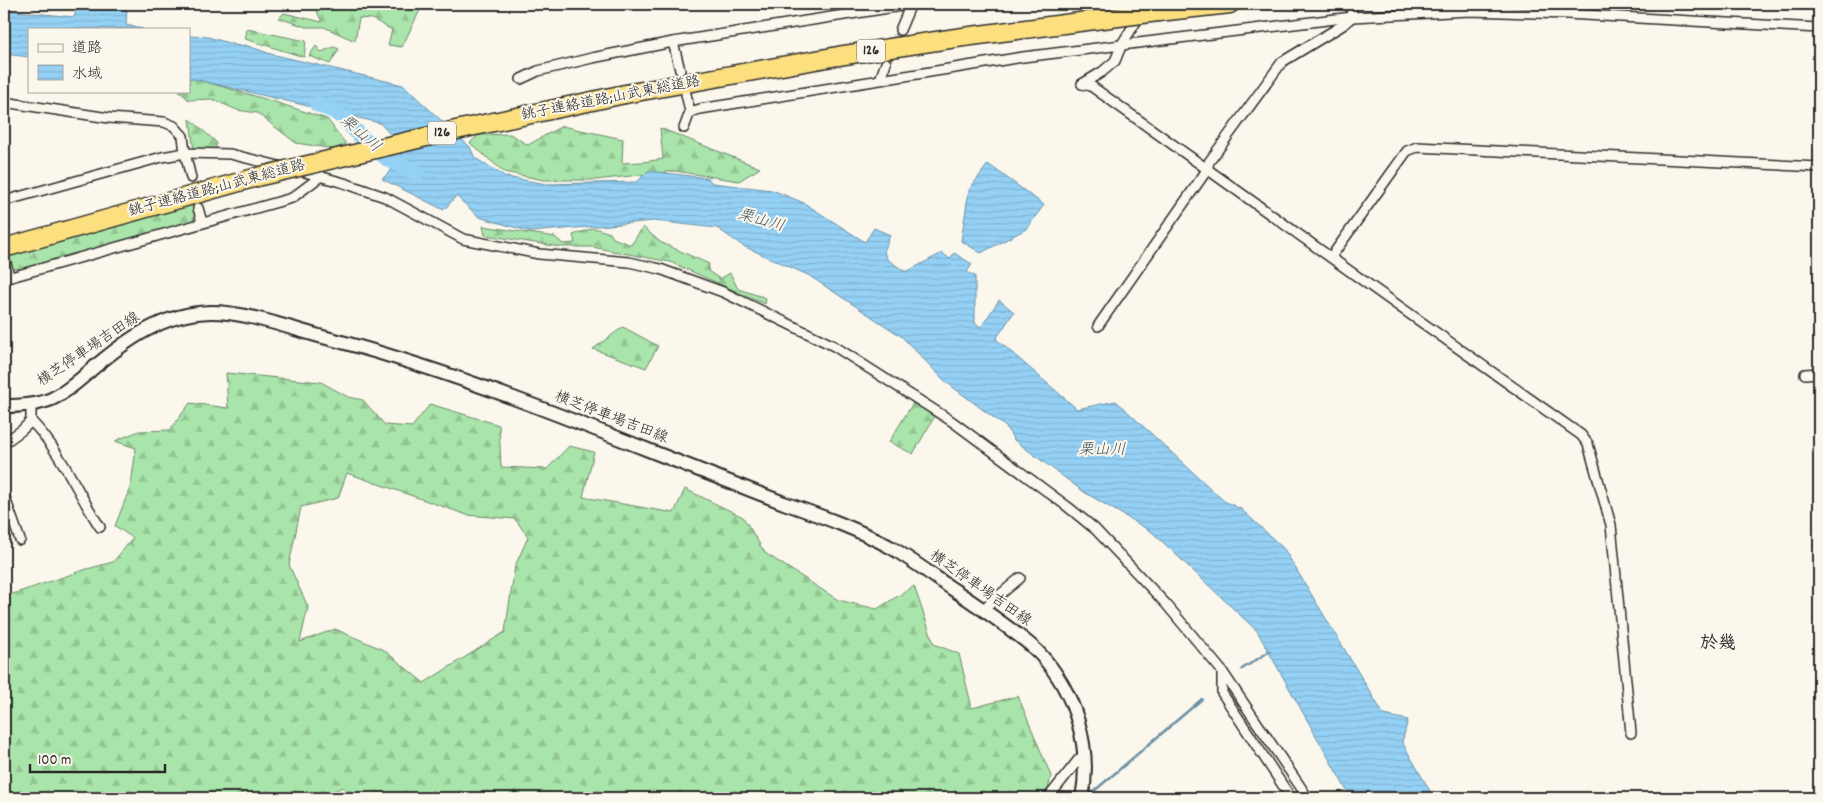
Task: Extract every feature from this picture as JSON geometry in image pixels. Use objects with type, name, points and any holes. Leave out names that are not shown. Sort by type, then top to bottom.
[{"type":"highway","name":"銚子連絡道路;山武東総道路","points":[[5,255],[261,176],[456,130],[625,94],[838,56],[956,38],[1118,17],[1152,8],[1230,4]]},
{"type":"main road","name":"横芝停車場吉田線","points":[[4,406],[49,400],[82,378],[129,339],[168,320],[209,312],[242,316],[423,365],[782,502],[829,518],[893,549],[983,609],[1038,652],[1060,680],[1075,711],[1085,755],[1082,798]]},
{"type":"street","points":[[900,30],[912,4]]},
{"type":"street","points":[[521,79],[547,69],[673,42],[912,4]]},
{"type":"street","points":[[1351,4],[1352,17]]},
{"type":"street","points":[[1152,8],[1122,44],[1115,61],[1102,72],[1082,84],[1092,86],[1207,170],[1581,435],[1588,444],[1611,525],[1631,733]]},
{"type":"street","points":[[690,112],[880,79],[1023,57],[1352,17],[1470,11],[1567,14],[1819,28]]},
{"type":"street","points":[[1098,326],[1207,170],[1209,162],[1282,62],[1343,25],[1352,17]]},
{"type":"street","points":[[673,42],[680,70]]},
{"type":"street","points":[[880,79],[886,64]]},
{"type":"street","points":[[684,128],[690,112],[686,94]]},
{"type":"street","points":[[4,102],[109,118],[164,122],[174,126],[182,136],[191,178]]},
{"type":"street","points":[[1331,257],[1407,151],[1417,147],[1819,167]]},
{"type":"street","points":[[4,201],[162,157],[185,153],[230,154],[321,176],[385,197],[463,239],[539,254],[620,261],[660,269],[723,292],[834,346],[953,422],[1068,507],[1094,529],[1166,604],[1222,671],[1308,798]]},
{"type":"street","points":[[5,255],[7,278],[292,198],[321,176]]},
{"type":"street","points":[[198,208],[202,222]]},
{"type":"street","points":[[1805,374],[1819,373]]},
{"type":"street","points":[[30,404],[31,421],[40,430],[72,476],[86,506],[100,527]]},
{"type":"street","points":[[4,443],[31,421]]},
{"type":"street","points":[[4,495],[20,540]]},
{"type":"street","points":[[983,609],[1020,578]]},
{"type":"street","points":[[1222,671],[1222,693],[1291,798]]},
{"type":"street","points":[[1048,798],[1079,759],[1085,755]]},
{"type":"green space","points":[[364,4],[415,4],[421,8],[402,47],[388,45],[392,30],[372,19],[359,18],[355,41],[324,27],[306,27],[279,18],[284,13],[322,22],[315,7]]},
{"type":"green space","points":[[247,29],[306,41],[304,57],[245,39]]},
{"type":"green space","points":[[316,46],[321,52],[334,47],[339,49],[330,64],[309,56]]},
{"type":"green space","points":[[190,77],[327,119],[346,144],[334,149],[296,143],[257,113],[237,110],[212,99],[189,100],[180,92],[190,92]]},
{"type":"green space","points":[[190,119],[216,142],[216,150],[194,152]]},
{"type":"green space","points":[[562,126],[623,139],[622,163],[663,159],[660,128],[760,168],[739,181],[675,171],[595,180],[544,180],[504,172],[470,143],[479,135],[510,134],[528,145]]},
{"type":"green space","points":[[193,203],[196,213],[192,222],[22,270],[12,268],[8,257]]},
{"type":"green space","points":[[483,226],[555,237],[563,244],[575,243],[573,235],[594,228],[610,233],[613,238],[631,245],[643,227],[660,242],[709,264],[708,271],[720,279],[730,273],[738,289],[766,298],[765,304],[670,262],[592,247],[560,247],[485,235]]},
{"type":"green space","points":[[623,327],[658,346],[646,368],[593,349]]},
{"type":"green space","points":[[226,373],[321,382],[348,397],[363,400],[385,425],[412,427],[430,404],[499,425],[501,467],[547,469],[569,446],[594,452],[583,497],[674,513],[685,489],[743,517],[765,553],[838,600],[877,609],[914,586],[934,644],[959,654],[972,708],[1018,696],[1051,776],[1046,798],[351,798],[343,787],[318,798],[4,798],[4,597],[113,562],[133,538],[115,526],[131,485],[136,448],[115,441],[139,431],[170,430],[190,403],[228,408]],"holes":[[[347,473],[467,515],[515,519],[528,537],[515,566],[505,632],[424,683],[384,650],[335,629],[300,642],[308,607],[289,565],[301,507],[338,498]]]},
{"type":"green space","points":[[913,403],[936,414],[913,454],[889,442]]},
{"type":"water","points":[[79,4],[127,5],[126,25],[139,28],[28,28],[28,57],[4,54],[4,10],[74,17]]},
{"type":"water","name":"栗山川","points":[[190,36],[208,37],[239,46],[245,45],[271,54],[403,85],[470,147],[475,158],[506,177],[547,184],[637,182],[648,171],[708,178],[712,183],[772,190],[804,203],[865,242],[874,228],[890,235],[884,252],[887,259],[904,271],[908,271],[942,253],[950,259],[954,253],[972,264],[967,272],[975,276],[975,323],[981,327],[999,300],[1014,312],[996,339],[1077,409],[1116,401],[1224,501],[1241,509],[1284,549],[1384,715],[1408,720],[1402,742],[1434,798],[1351,798],[1257,631],[1152,532],[1084,492],[1014,440],[1006,427],[946,382],[901,336],[808,275],[743,246],[717,228],[654,221],[531,232],[479,217],[456,196],[444,210],[382,179],[400,161],[400,145],[380,123],[190,78]]},
{"type":"water","points":[[988,164],[1044,205],[1026,229],[981,253],[961,241],[969,190]]},
{"type":"waterway","name":"栗山川","points":[[317,104],[334,111],[346,120],[362,138],[388,159],[417,173]]},
{"type":"waterway","points":[[1242,669],[1270,651]]},
{"type":"waterway","points":[[1093,792],[1202,699]]},
{"type":"tunnel","points":[[886,63],[900,30]]},
{"type":"district","name":"於幾","points":[[1718,644]]}]
